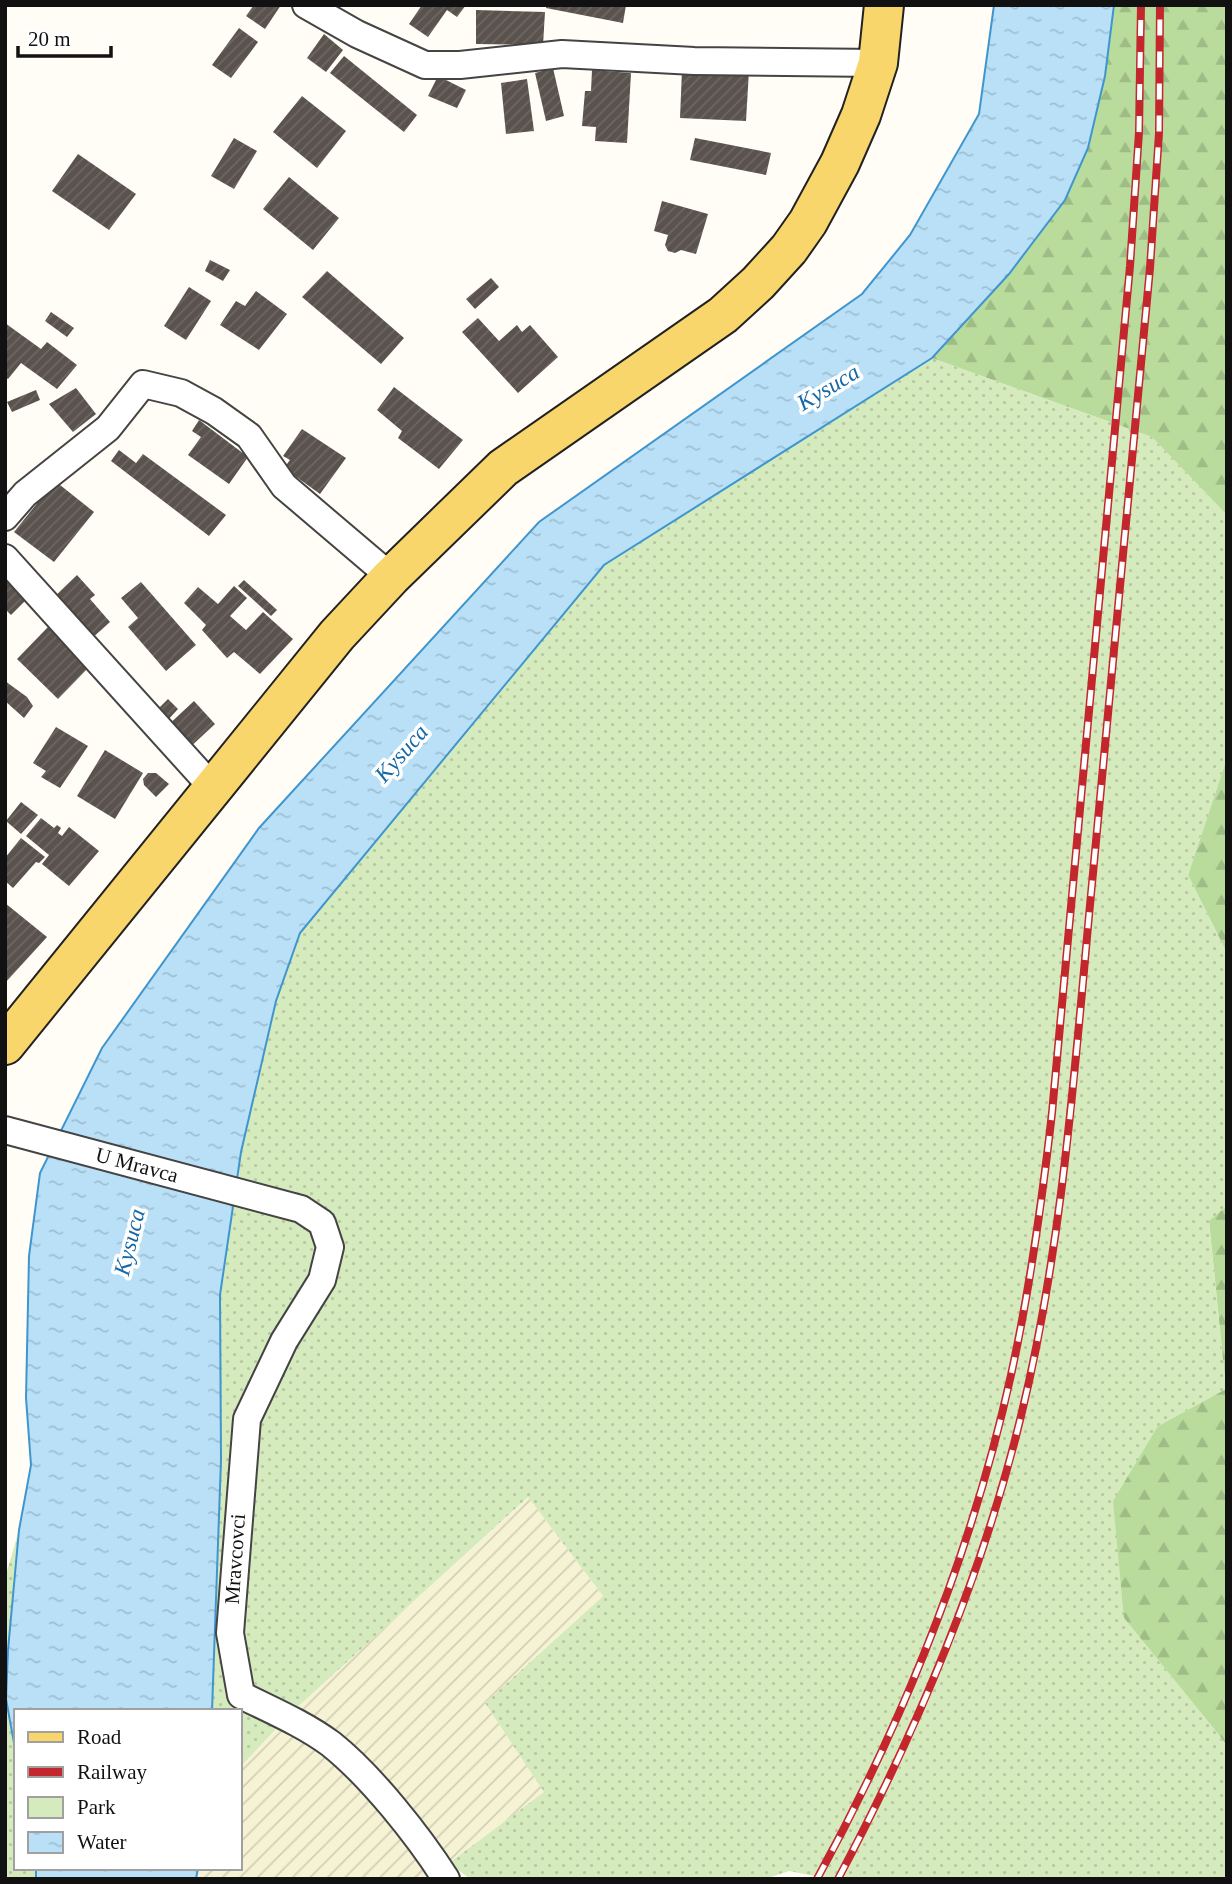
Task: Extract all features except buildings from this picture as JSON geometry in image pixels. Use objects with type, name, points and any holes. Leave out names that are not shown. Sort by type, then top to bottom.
[{"type":"main road","points":[[5,1045],[337,635],[391,577],[503,468],[723,316],[789,249],[808,222],[846,151],[861,116],[878,64],[884,5]]},
{"type":"street","points":[[306,5],[357,34],[425,65],[460,65],[562,54],[694,61],[878,64]]},
{"type":"street","points":[[5,517],[25,494],[108,428],[144,384],[181,393],[214,411],[249,436],[284,486],[391,577]]},
{"type":"street","points":[[5,558],[213,789]]},
{"type":"street","name":"U Mravca","points":[[5,1130],[268,1201]]},
{"type":"street","name":"Mravcovci","points":[[268,1201],[301,1209],[322,1223],[330,1247],[322,1280],[284,1342],[247,1419],[230,1633],[241,1695],[331,1744],[371,1782],[446,1879]]},
{"type":"shaded area","points":[[528,1497],[603,1596],[485,1703],[545,1792],[449,1863],[421,1879],[196,1879],[198,1870],[242,1870],[242,1764],[291,1713]]},
{"type":"green space","points":[[1114,5],[1227,5],[1227,515],[1152,437],[932,358],[1009,274],[1065,200],[1088,148],[1105,76]]},
{"type":"green space","points":[[932,358],[1152,437],[1227,515],[1227,758],[1188,875],[1227,953],[1227,1206],[1209,1222],[1226,1389],[1158,1426],[1124,1618],[1227,1745],[1227,1879],[829,1879],[789,1871],[765,1879],[470,1879],[449,1863],[544,1792],[485,1703],[603,1596],[528,1497],[291,1713],[242,1765],[242,1709],[212,1709],[221,1460],[220,1295],[241,1152],[276,1001],[300,933],[604,565]]},
{"type":"green space","points":[[1227,758],[1227,953],[1188,875]]},
{"type":"green space","points":[[1227,1206],[1227,1745],[1124,1618],[1113,1501],[1158,1426],[1226,1389],[1209,1221]]},
{"type":"green space","points":[[19,1530],[6,1699],[14,1743],[14,1870],[36,1870],[36,1879],[5,1879],[5,1578]]},
{"type":"water","name":"Kysuca","points":[[994,5],[1114,5],[1105,76],[1088,148],[1065,200],[1009,274],[932,358],[604,565],[300,933],[276,1001],[241,1152],[220,1295],[221,1460],[212,1709],[14,1709],[14,1743],[6,1699],[19,1530],[31,1465],[26,1398],[29,1256],[40,1173],[102,1048],[259,828],[539,522],[862,294],[910,235],[979,114]]},
{"type":"water","points":[[36,1870],[198,1870],[196,1879],[36,1879]]},
{"type":"railway","points":[[817,1879],[879,1758],[932,1634],[955,1570],[995,1441],[1030,1278],[1052,1113],[1130,266],[1139,132],[1141,5]]},
{"type":"railway","points":[[838,1879],[920,1711],[967,1595],[987,1536],[1021,1416],[1047,1289],[1072,1098],[1150,268],[1159,133],[1160,5]]}]
